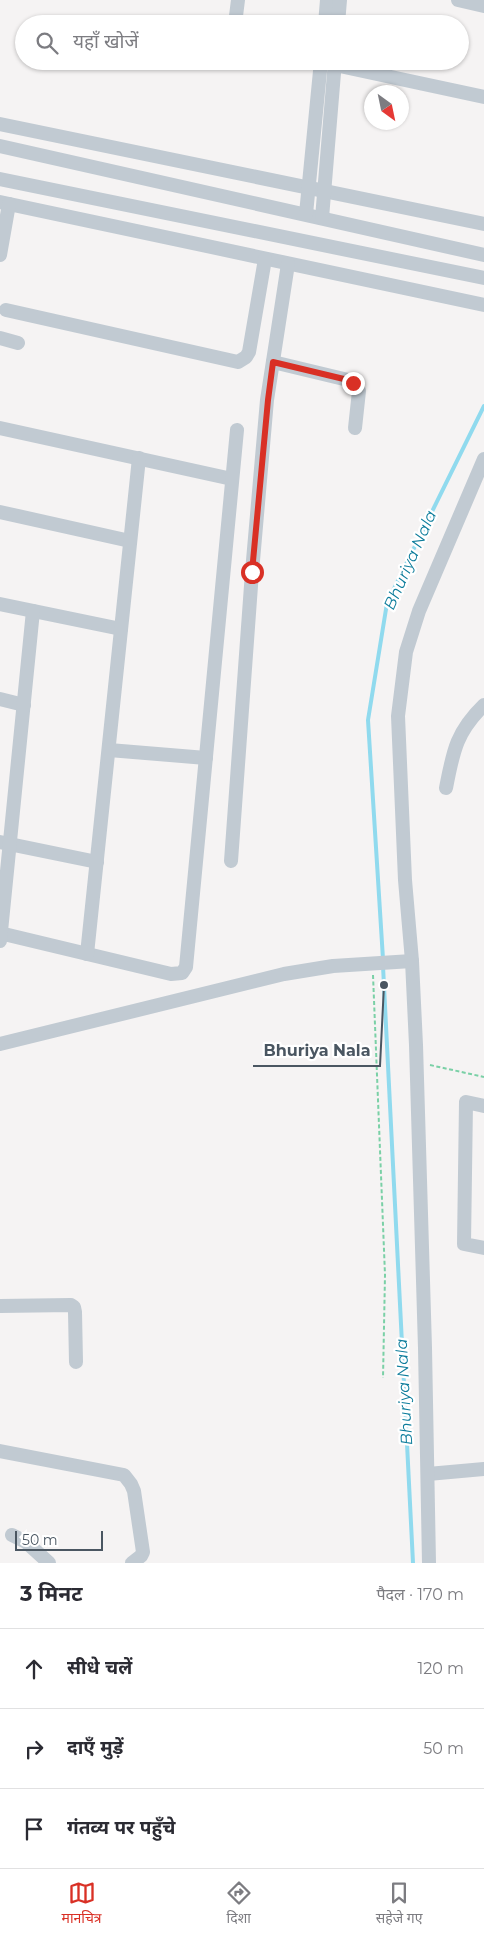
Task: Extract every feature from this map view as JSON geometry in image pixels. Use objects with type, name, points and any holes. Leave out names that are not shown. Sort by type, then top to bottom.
[{"type":"street","points":[[237,15],[238,0]]},
{"type":"street","points":[[326,15],[327,0]]},
{"type":"street","points":[[339,15],[340,0]]},
{"type":"street","points":[[458,0],[484,6]]},
{"type":"street","points":[[306,214],[324,70]]},
{"type":"street","points":[[322,218],[325,70]]},
{"type":"street","points":[[361,70],[484,97]]},
{"type":"street","points":[[0,124],[484,224]]},
{"type":"street","points":[[0,146],[484,255]]},
{"type":"street","points":[[0,179],[484,278]]},
{"type":"street","points":[[1,246],[4,203],[484,306]]},
{"type":"street","points":[[6,310],[238,362],[246,357],[248,352],[264,259]]},
{"type":"street","points":[[231,861],[252,572],[268,400],[288,264]]},
{"type":"street","points":[[0,338],[18,343]]},
{"type":"street","points":[[273,362],[348,380],[353,383],[359,391],[355,428]]},
{"type":"street","points":[[0,428],[232,479]]},
{"type":"street","points":[[34,611],[24,705],[5,843],[0,936],[171,974],[182,973],[186,967],[236,430]]},
{"type":"street","points":[[87,954],[138,458]]},
{"type":"street","points":[[429,1563],[417,1062],[407,961],[398,716],[406,652],[419,611],[484,459]]},
{"type":"street","points":[[0,512],[130,541]]},
{"type":"street","points":[[0,604],[121,629]]},
{"type":"street","points":[[0,699],[24,705]]},
{"type":"street","points":[[446,788],[454,749],[461,733],[474,714],[484,705]]},
{"type":"street","points":[[109,750],[206,758]]},
{"type":"street","points":[[5,843],[97,862]]},
{"type":"street","points":[[0,1044],[284,974],[333,966],[407,961]]},
{"type":"street","points":[[484,1106],[466,1102],[464,1244],[484,1248]]},
{"type":"street","points":[[0,1306],[66,1304],[74,1307],[76,1362]]},
{"type":"street","points":[[0,1451],[124,1475],[134,1490],[143,1552],[132,1563]]},
{"type":"street","points":[[428,1474],[484,1469]]},
{"type":"street","points":[[12,1535],[26,1542],[49,1563]]},
{"type":"path","points":[[376,962],[385,1276],[383,1378]]},
{"type":"path","points":[[417,1062],[484,1077]]},
{"type":"waterway","name":"Bhuriya Nala","points":[[383,959],[368,720],[387,603],[484,406]]},
{"type":"waterway","name":"Bhuriya Nala","points":[[383,966],[413,1563]]},
{"type":"place","name":"Bhuriya Nala","points":[[384,985]]},
{"type":"route","points":[[252,572],[273,362],[348,380],[353,383]]}]
